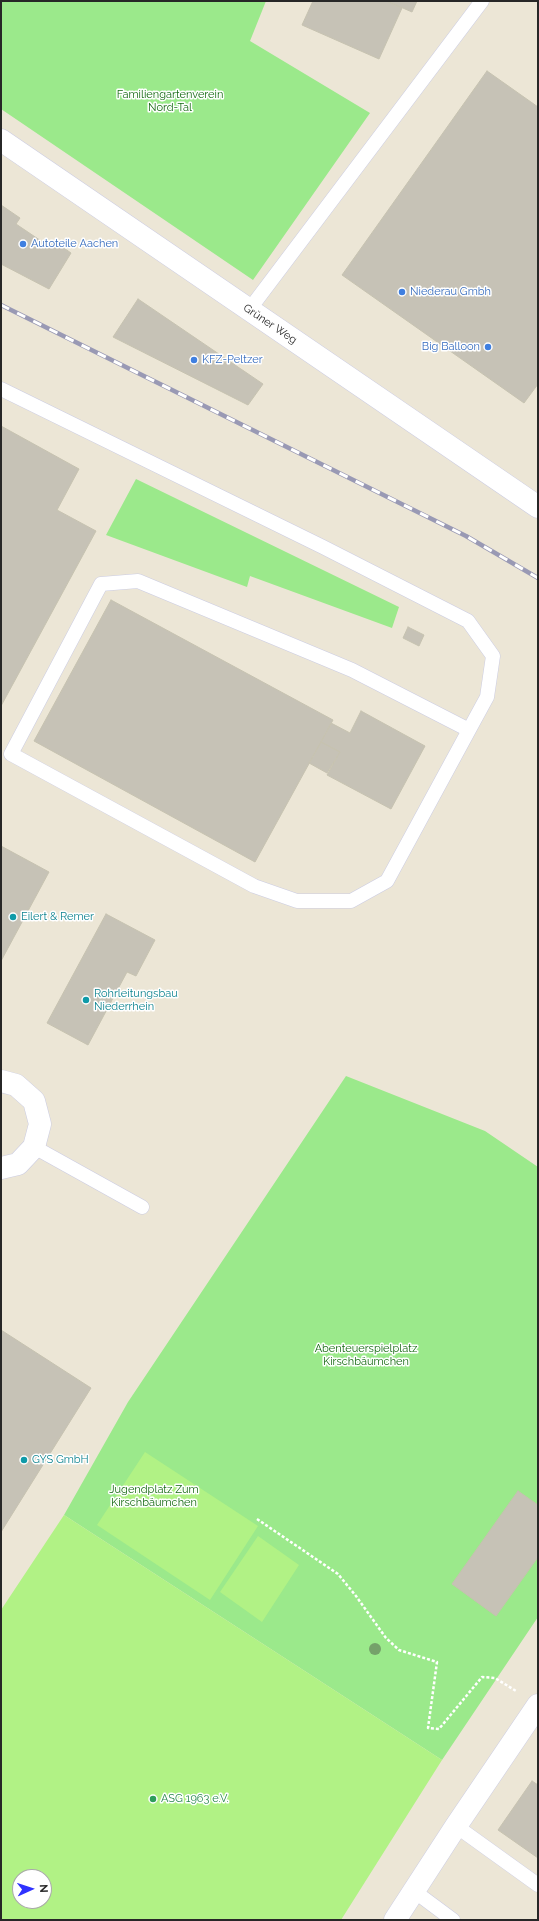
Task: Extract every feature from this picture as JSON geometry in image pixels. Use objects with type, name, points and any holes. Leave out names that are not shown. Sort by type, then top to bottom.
[{"type":"street","name":"Grüner Weg","points":[[1,140],[538,507]]},
{"type":"street","points":[[1,1081],[16,1084],[34,1101],[40,1124],[34,1147],[18,1164],[1,1168]]},
{"type":"street","points":[[395,1920],[456,1826],[538,1705]]},
{"type":"lane","points":[[249,310],[482,1]]},
{"type":"lane","points":[[1,389],[323,546],[468,621],[493,656],[487,697],[387,881],[351,901],[296,901],[254,886],[11,754],[101,584],[138,581],[352,670],[469,730]]},
{"type":"lane","points":[[34,1147],[142,1207]]},
{"type":"lane","points":[[456,1826],[538,1885]]},
{"type":"lane","points":[[414,1891],[453,1920]]},
{"type":"path","points":[[257,1519],[338,1574],[386,1638],[399,1650],[437,1662],[428,1728],[439,1729],[482,1677],[495,1678],[520,1693]]},
{"type":"green space","name":"Familiengartenverein Nord-Tal","points":[[1,1],[266,1],[250,41],[370,113],[253,280],[1,109]]},
{"type":"green space","points":[[136,479],[399,607],[392,628],[250,576],[247,587],[106,535]]},
{"type":"green space","name":"Abenteuerspielplatz Kirschbäumchen","points":[[346,1076],[485,1131],[538,1167],[538,1617],[442,1760],[64,1515],[128,1402]]},
{"type":"green space","name":"Jugendplatz Zum Kirschbäumchen","points":[[145,1452],[258,1526],[210,1600],[97,1525]]},
{"type":"green space","name":"ASG 1963 e.V.","points":[[64,1515],[442,1760],[341,1920],[1,1920],[1,1610]]},
{"type":"green space","points":[[258,1536],[299,1565],[262,1622],[220,1592]]},
{"type":"building","points":[[313,1],[387,1],[402,8],[379,59],[302,25]]},
{"type":"building","points":[[387,1],[417,1],[412,12]]},
{"type":"building","points":[[487,71],[538,107],[538,384],[524,403],[342,275]]},
{"type":"building","name":"Autoteile Aachen","points":[[1,205],[20,218],[16,224],[50,247],[54,241],[71,253],[49,289],[1,264]]},
{"type":"building","name":"KFZ-Peltzer","points":[[138,299],[263,384],[248,405],[113,337]]},
{"type":"building","points":[[1,426],[79,469],[57,510],[96,531],[1,706]]},
{"type":"building","points":[[111,600],[333,720],[255,862],[34,741]]},
{"type":"building","points":[[408,627],[424,635],[419,646],[403,638]]},
{"type":"building","points":[[361,711],[425,746],[391,809],[327,775],[340,752],[321,742],[331,723],[350,733]]},
{"type":"building","points":[[321,742],[340,752],[327,773],[309,763]]},
{"type":"building","name":"Eilert & Remer","points":[[1,846],[49,872],[1,961]]},
{"type":"building","name":"Rohrleitungsbau Niederrhein","points":[[106,914],[155,940],[136,976],[127,972],[88,1045],[47,1023]]},
{"type":"building","name":"GYS GmbH","points":[[1,1330],[91,1388],[1,1532]]},
{"type":"building","points":[[518,1491],[538,1505],[538,1557],[496,1616],[452,1584]]},
{"type":"building","points":[[532,1781],[538,1785],[538,1858],[498,1830]]},
{"type":"railway","points":[[1,305],[466,536],[538,578]]},
{"type":"place","name":"Autoteile Aachen","points":[[23,244]]},
{"type":"place","name":"Niederau Gmbh","points":[[402,292]]},
{"type":"place","name":"Big Balloon","points":[[488,347]]},
{"type":"place","name":"KFZ-Peltzer","points":[[194,360]]},
{"type":"place","name":"Eilert & Remer","points":[[13,917]]},
{"type":"place","name":"Rohrleitungsbau Niederrhein","points":[[86,1000]]},
{"type":"place","name":"GYS GmbH","points":[[24,1460]]},
{"type":"place","name":"ASG 1963 e.V.","points":[[153,1799]]}]
